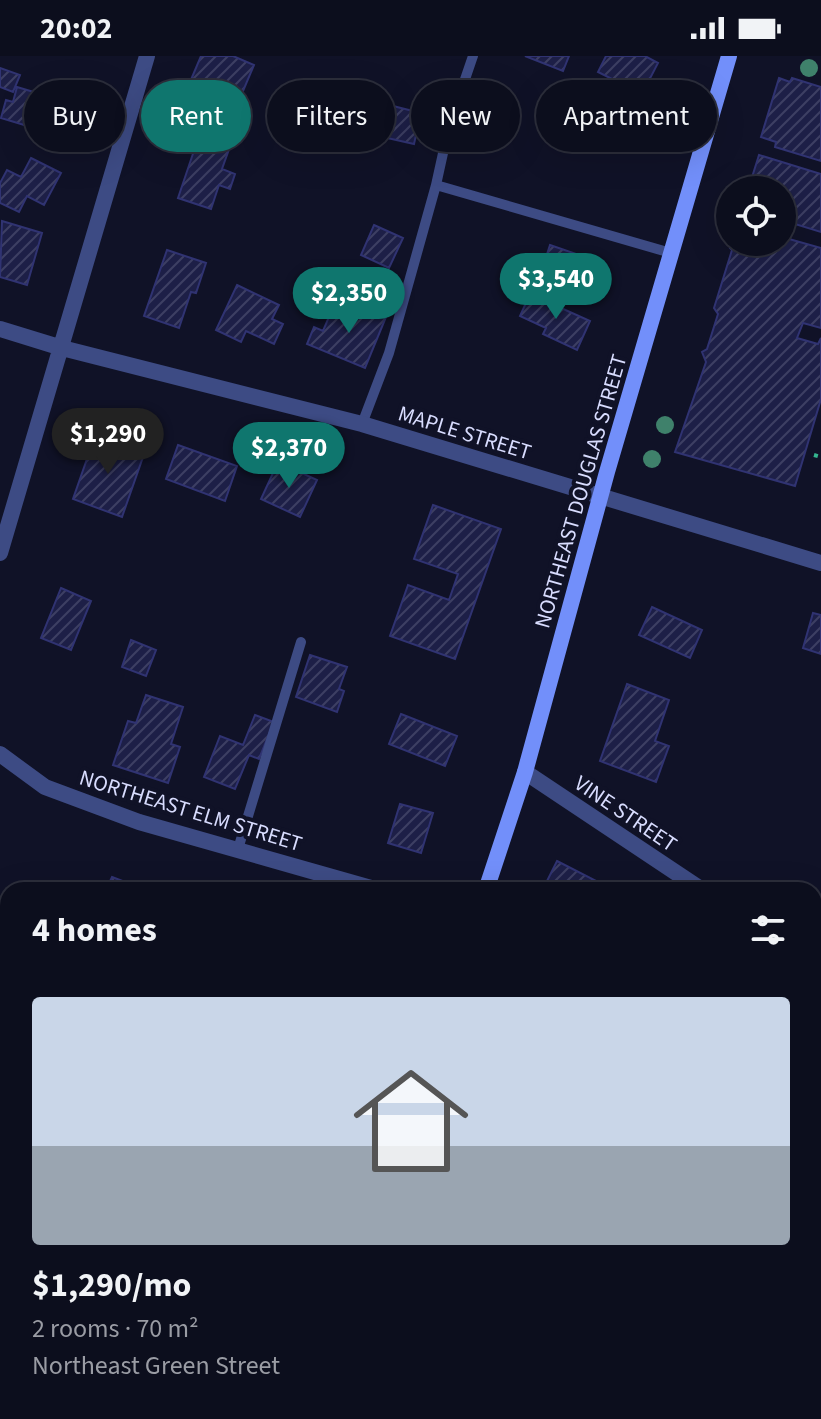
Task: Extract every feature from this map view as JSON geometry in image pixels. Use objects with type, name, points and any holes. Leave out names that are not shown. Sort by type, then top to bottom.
[{"type":"main road","name":"NORTHEAST DOUGLAS STREET","points":[[489,882],[525,772],[729,56]]},
{"type":"street","points":[[0,553],[147,56]]},
{"type":"street","name":"MAPLE STREET","points":[[0,329],[62,348],[362,424],[821,563]]},
{"type":"street","name":"NORTHEAST ELM STREET","points":[[0,754],[45,787],[139,822],[351,882]]},
{"type":"street","name":"VINE STREET","points":[[525,772],[690,882]]},
{"type":"lane","points":[[362,424],[389,353],[436,185],[449,126],[473,56]]},
{"type":"lane","points":[[436,185],[671,253]]},
{"type":"lane","points":[[238,849],[301,642]]},
{"type":"path","points":[[814,455],[821,457]]},
{"type":"building","points":[[201,56],[233,56],[254,65],[248,80],[191,80]]},
{"type":"building","points":[[525,56],[569,56],[563,71]]},
{"type":"building","points":[[606,56],[645,56],[658,63],[649,80],[614,80],[598,72]]},
{"type":"building","points":[[0,68],[20,75],[13,92],[0,87]]},
{"type":"building","points":[[779,78],[790,82],[792,78],[821,87],[821,161],[775,147],[776,142],[761,137]]},
{"type":"building","points":[[17,87],[24,89],[24,125],[1,118],[6,100],[13,102]]},
{"type":"building","points":[[395,106],[411,110],[411,143],[395,140]]},
{"type":"building","points":[[194,152],[228,152],[222,169],[235,174],[230,189],[219,185],[211,209],[178,198]]},
{"type":"building","points":[[759,155],[821,174],[821,232],[796,224],[796,176],[752,176]]},
{"type":"building","points":[[31,158],[61,173],[44,205],[27,196],[19,212],[0,203],[0,183],[7,170],[21,177]]},
{"type":"building","points":[[2,221],[42,233],[27,285],[0,277]]},
{"type":"building","points":[[374,225],[403,238],[389,268],[361,255]]},
{"type":"building","points":[[796,241],[821,248],[821,328],[803,323],[797,338],[818,344],[821,338],[821,399],[795,486],[675,452],[706,362],[702,352],[707,349],[718,314],[714,308],[730,256],[796,256]]},
{"type":"building","points":[[550,245],[605,264],[594,298],[539,279]]},
{"type":"building","points":[[167,250],[206,263],[196,293],[191,292],[179,328],[144,316]]},
{"type":"building","points":[[237,285],[279,305],[272,319],[283,324],[274,344],[246,331],[241,342],[216,330]]},
{"type":"building","points":[[530,294],[590,321],[577,350],[543,334],[546,328],[520,316]]},
{"type":"building","points":[[334,305],[363,317],[367,309],[386,317],[365,368],[307,344],[314,327],[323,331]]},
{"type":"building","points":[[95,436],[144,454],[122,517],[73,499]]},
{"type":"building","points":[[178,445],[237,466],[225,501],[166,479]]},
{"type":"building","points":[[278,462],[317,480],[300,517],[261,499]]},
{"type":"building","points":[[433,505],[501,529],[455,659],[390,636],[408,585],[449,600],[458,574],[414,559]]},
{"type":"building","points":[[61,588],[91,601],[71,650],[41,638]]},
{"type":"building","points":[[652,607],[702,630],[690,658],[639,635]]},
{"type":"building","points":[[813,613],[821,615],[821,654],[803,648]]},
{"type":"building","points":[[131,640],[156,650],[146,676],[122,667]]},
{"type":"building","points":[[310,655],[347,667],[339,689],[344,691],[337,712],[296,697]]},
{"type":"building","points":[[627,684],[669,700],[655,741],[669,746],[656,782],[600,761]]},
{"type":"building","points":[[146,695],[183,707],[171,744],[180,747],[168,783],[113,765],[128,721],[136,723]]},
{"type":"building","points":[[401,714],[457,736],[445,766],[389,744]]},
{"type":"building","points":[[255,715],[274,722],[259,759],[249,755],[235,789],[204,777],[220,736],[243,745]]},
{"type":"building","points":[[400,804],[433,813],[421,853],[388,843]]},
{"type":"building","points":[[557,861],[598,882],[546,882]]}]
